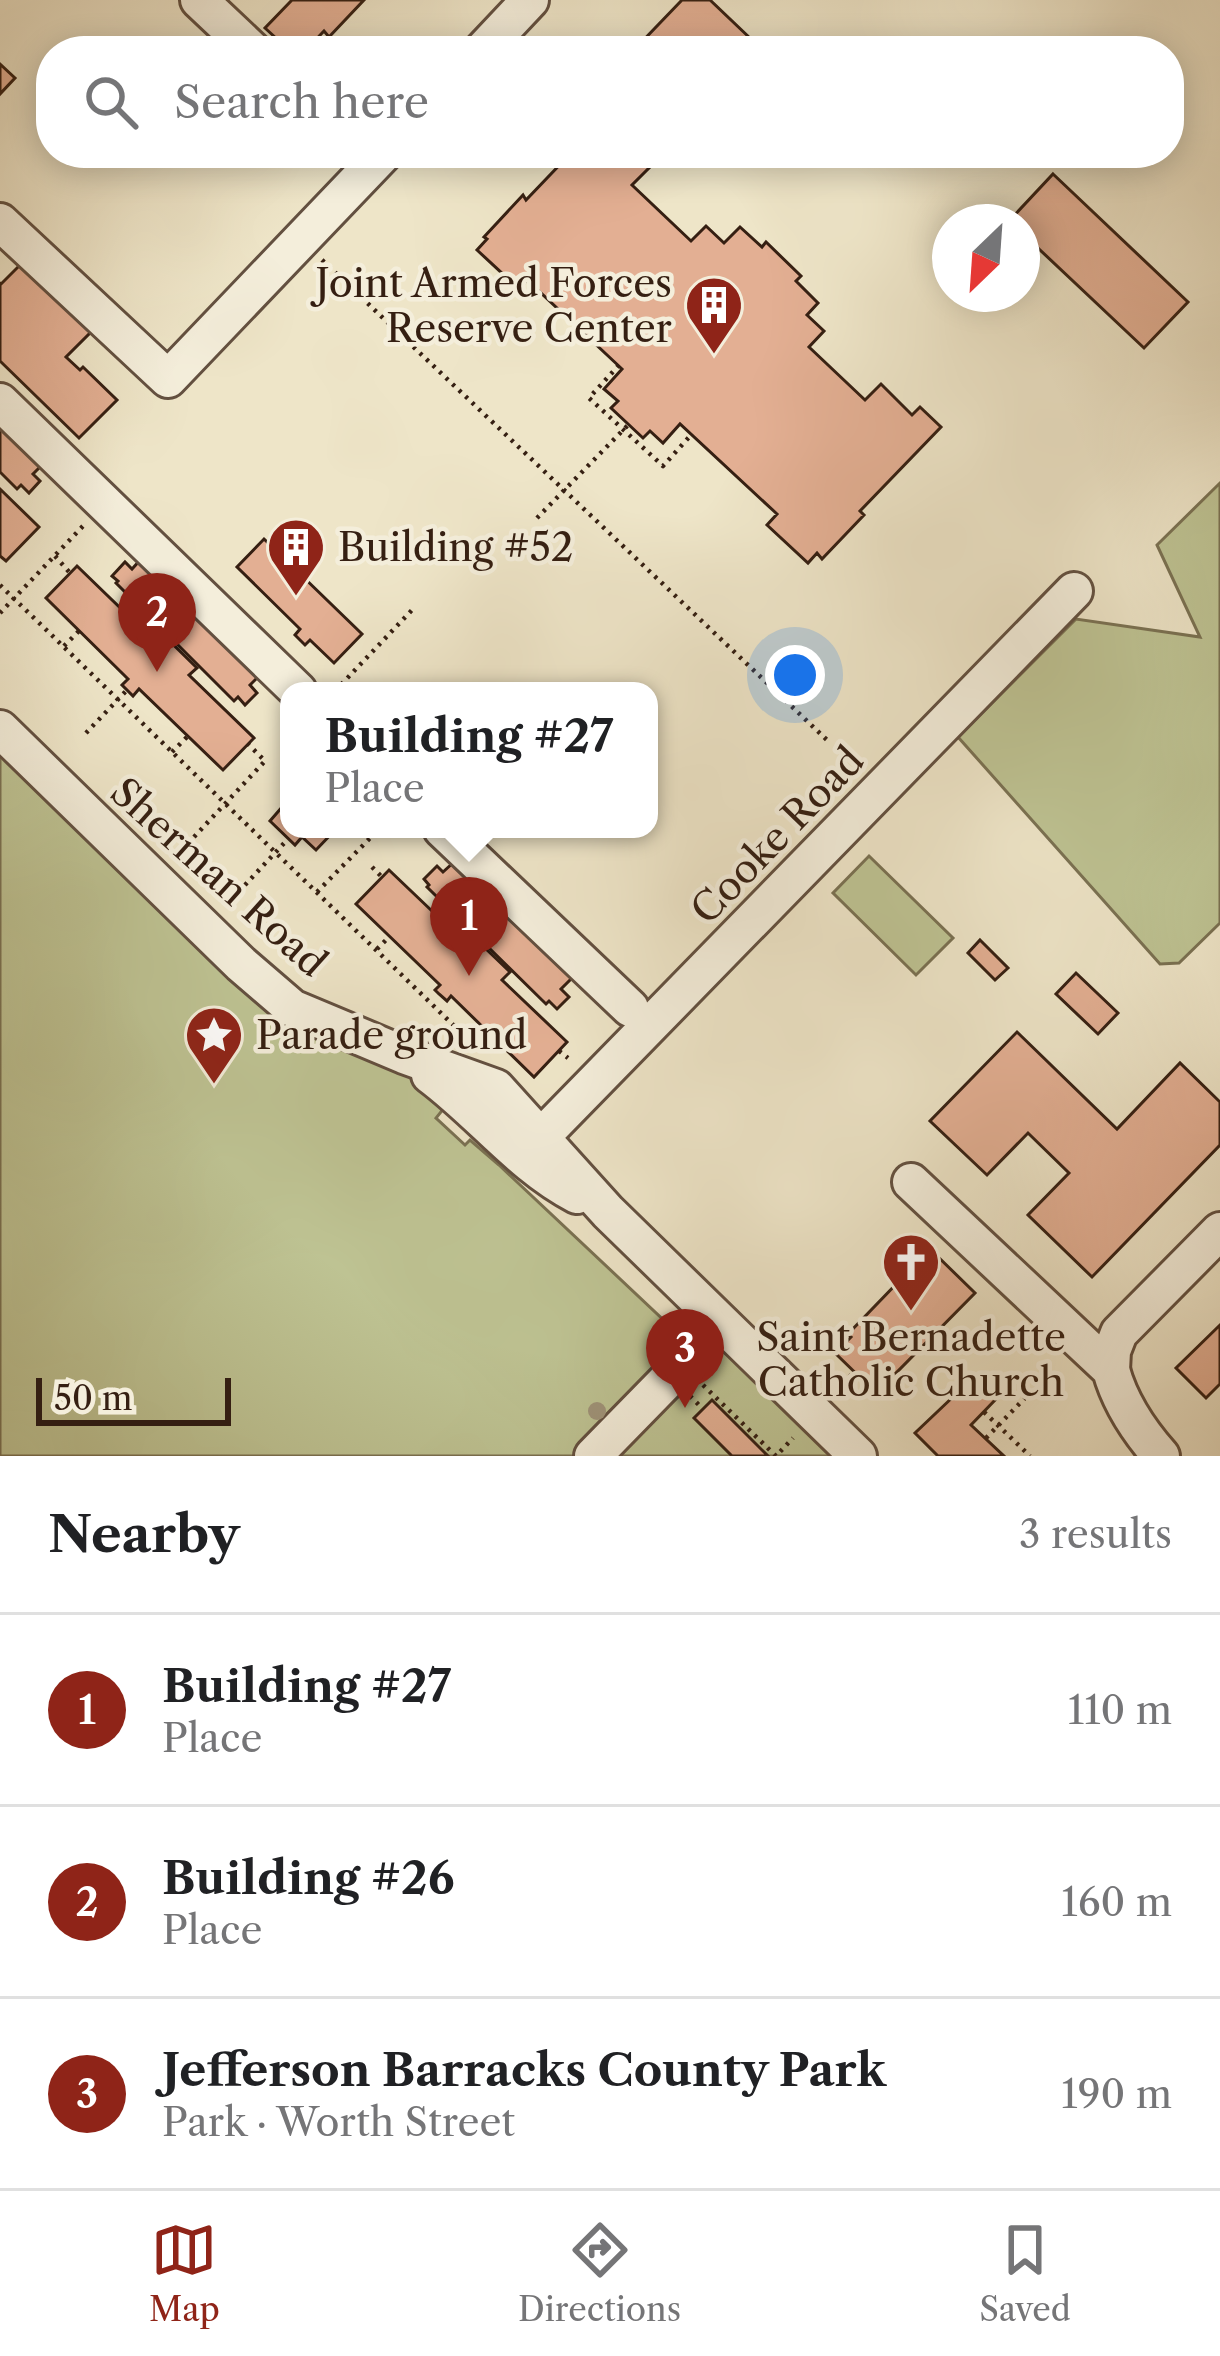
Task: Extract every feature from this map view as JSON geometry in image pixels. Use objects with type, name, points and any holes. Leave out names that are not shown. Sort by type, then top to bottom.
[{"type":"street","points":[[199,0],[238,36]]},
{"type":"street","points":[[496,36],[530,0]]},
{"type":"street","points":[[0,222],[168,379],[370,168]]},
{"type":"street","points":[[0,402],[289,682]]},
{"type":"street","name":"Cooke Road","points":[[541,1137],[1074,591]]},
{"type":"street","name":"Sherman Road","points":[[0,729],[292,1008],[404,1054]]},
{"type":"street","points":[[451,838],[629,1008]]},
{"type":"street","points":[[404,1054],[496,1088],[608,1211],[858,1456]]},
{"type":"street","points":[[404,1054],[456,1094],[548,1180],[608,1211]]},
{"type":"street","points":[[911,1182],[1111,1370]]},
{"type":"street","points":[[1161,1456],[1128,1414],[1116,1390],[1112,1351],[1119,1334],[1220,1231]]},
{"type":"street","points":[[593,1456],[722,1324]]},
{"type":"path","points":[[301,240],[827,740]]},
{"type":"path","points":[[619,365],[589,398],[626,427],[663,466],[691,435]]},
{"type":"path","points":[[537,518],[626,427]]},
{"type":"path","points":[[0,613],[105,504]]},
{"type":"path","points":[[55,556],[70,573]]},
{"type":"path","points":[[0,585],[486,1056]]},
{"type":"path","points":[[342,682],[413,609]]},
{"type":"path","points":[[64,646],[79,631]]},
{"type":"path","points":[[366,651],[376,647]]},
{"type":"path","points":[[348,676],[350,667]]},
{"type":"path","points":[[86,733],[127,690]]},
{"type":"path","points":[[172,752],[188,736]]},
{"type":"path","points":[[194,836],[265,760],[248,744]]},
{"type":"path","points":[[317,892],[371,838]]},
{"type":"path","points":[[245,885],[288,839]]},
{"type":"path","points":[[372,867],[382,877]]},
{"type":"path","points":[[376,950],[390,936]]},
{"type":"path","points":[[431,1003],[439,994]]},
{"type":"path","points":[[559,1051],[568,1058]]},
{"type":"path","points":[[698,1380],[776,1456]]},
{"type":"path","points":[[686,1393],[703,1409]]},
{"type":"path","points":[[986,1438],[1024,1398]]},
{"type":"path","points":[[984,1412],[1030,1456]]},
{"type":"green space","points":[[1220,483],[1220,923],[1179,963],[1160,964],[958,737],[1076,619],[1200,637],[1157,545]]},
{"type":"green space","name":"Parade ground","points":[[0,747],[271,1011],[407,1070],[449,1102],[436,1118],[465,1145],[470,1140],[499,1165],[705,1359],[718,1350],[729,1355],[834,1456],[0,1456]]},
{"type":"green space","points":[[869,856],[953,938],[916,975],[833,893]]},
{"type":"building","points":[[292,0],[364,0],[330,36],[324,31],[319,36],[274,36],[265,28]]},
{"type":"building","points":[[682,0],[710,0],[748,36],[647,36]]},
{"type":"building","points":[[0,64],[15,78],[0,94]]},
{"type":"building","name":"Joint Armed Forces Reserve Center","points":[[557,168],[649,168],[632,185],[691,241],[706,226],[724,243],[740,227],[762,247],[766,242],[801,276],[796,281],[818,303],[807,315],[824,331],[809,347],[865,400],[881,384],[912,415],[920,407],[941,427],[860,511],[864,515],[822,559],[817,553],[808,563],[767,525],[777,514],[680,424],[663,443],[650,431],[643,438],[611,408],[618,401],[604,389],[622,369],[527,280],[519,289],[477,250],[523,195],[526,200]]},
{"type":"building","points":[[1053,174],[1188,302],[1144,348],[1040,250],[1040,204],[1025,204]]},
{"type":"building","points":[[23,262],[93,330],[66,357],[117,400],[79,438],[0,361],[0,285]]},
{"type":"building","points":[[0,420],[44,463],[33,474],[40,481],[29,493],[21,485],[17,489],[0,472]]},
{"type":"building","points":[[0,489],[39,527],[6,561],[0,556]]},
{"type":"building","name":"Building #52","points":[[264,539],[362,634],[334,663],[310,640],[305,645],[295,635],[300,629],[237,567]]},
{"type":"building","points":[[142,558],[261,674],[250,685],[257,693],[245,705],[238,697],[234,701],[116,583],[112,576],[125,562],[132,569]]},
{"type":"building","points":[[77,566],[140,627],[147,619],[197,668],[189,675],[254,738],[223,770],[139,689],[133,696],[122,685],[128,679],[46,598]]},
{"type":"building","points":[[280,809],[280,831],[270,821]]},
{"type":"building","points":[[303,838],[327,838],[316,850]]},
{"type":"building","points":[[454,862],[572,978],[561,989],[569,997],[557,1009],[549,1001],[546,1004],[427,887],[424,879],[437,866],[443,872]]},
{"type":"building","points":[[389,870],[454,932],[461,925],[510,972],[502,980],[567,1042],[534,1077],[451,996],[447,1001],[439,994],[435,990],[440,985],[356,904]]},
{"type":"building","points":[[980,940],[1008,968],[995,980],[968,953]]},
{"type":"building","points":[[1076,973],[1118,1013],[1098,1034],[1056,994]]},
{"type":"building","points":[[1017,1032],[1117,1129],[1180,1063],[1220,1102],[1220,1145],[1092,1277],[1028,1215],[1069,1173],[1028,1133],[987,1175],[930,1121]]},
{"type":"building","name":"Saint Bernadette Catholic Church","points":[[930,1249],[975,1293],[892,1377],[887,1372],[871,1388],[835,1353]]},
{"type":"building","points":[[1220,1325],[1220,1384],[1206,1398],[1176,1368]]},
{"type":"building","points":[[975,1376],[997,1398],[971,1425],[1004,1456],[938,1456],[915,1433]]},
{"type":"building","points":[[712,1400],[768,1456],[732,1456],[694,1418]]},
{"type":"place","name":"Joint Armed Forces Reserve Center","points":[[714,356]]},
{"type":"place","name":"Building #52","points":[[296,598]]},
{"type":"place","name":"Building #26","points":[[157,672]]},
{"type":"place","name":"Building #27","points":[[469,976]]},
{"type":"place","name":"Parade ground","points":[[214,1086]]},
{"type":"place","name":"Saint Bernadette Catholic Church","points":[[911,1313]]},
{"type":"place","name":"Jefferson Barracks County Park","points":[[685,1408]]}]
